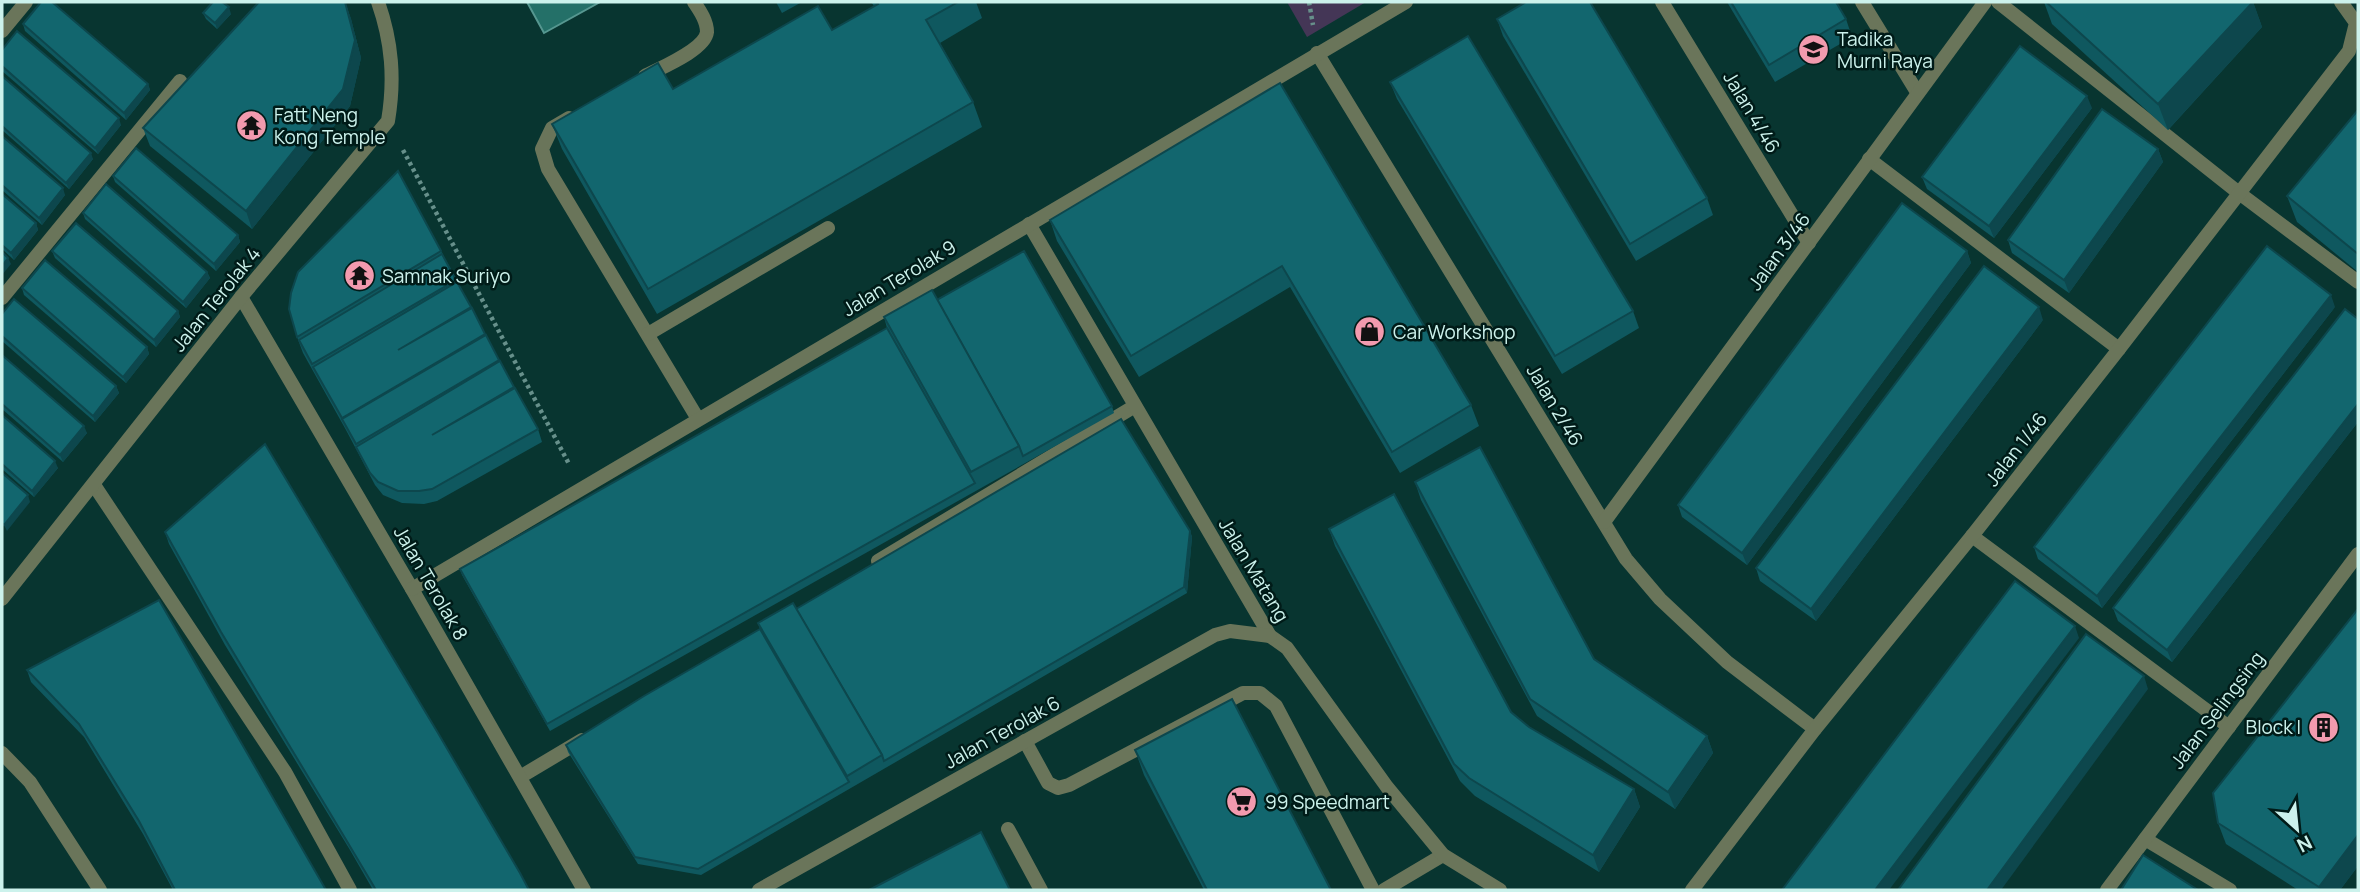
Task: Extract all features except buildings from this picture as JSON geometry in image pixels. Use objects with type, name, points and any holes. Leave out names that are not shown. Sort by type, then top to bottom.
[{"type":"street","points":[[2,31],[26,2]]},
{"type":"street","points":[[378,2],[390,45],[393,71],[393,94],[388,121]]},
{"type":"street","points":[[630,84],[702,45],[707,33],[704,18],[694,2]]},
{"type":"street","name":"Jalan Terolak 9","points":[[412,589],[1406,2]]},
{"type":"street","name":"Jalan 4/46","points":[[1662,2],[1809,243]]},
{"type":"street","points":[[1862,2],[1917,92]]},
{"type":"street","name":"Jalan 3/46","points":[[1604,522],[1985,2]]},
{"type":"street","points":[[1998,2],[2358,282]]},
{"type":"street","name":"Jalan 1/46","points":[[1692,890],[1815,729],[2119,349],[2349,51],[2356,23],[2342,2]]},
{"type":"street","name":"Jalan 2/46","points":[[1317,53],[1626,559],[1660,599],[1727,662],[1815,729]]},
{"type":"street","points":[[2,298],[180,80]]},
{"type":"street","points":[[582,110],[552,128],[542,149],[548,169],[698,419]]},
{"type":"street","name":"Jalan Terolak 4","points":[[2,599],[241,297],[388,121]]},
{"type":"street","points":[[1869,159],[2119,349]]},
{"type":"street","name":"Jalan Matang","points":[[1029,224],[1270,636],[1287,648],[1387,787],[1443,855],[1500,890]]},
{"type":"street","points":[[648,334],[828,228]]},
{"type":"street","name":"Jalan Terolak 8","points":[[241,297],[584,890]]},
{"type":"street","points":[[863,570],[1135,406]]},
{"type":"street","points":[[94,485],[285,772],[350,890]]},
{"type":"street","points":[[1972,536],[2229,727]]},
{"type":"street","name":"Jalan Selingsing","points":[[2107,890],[2358,554]]},
{"type":"street","name":"Jalan Terolak 6","points":[[759,890],[1215,635],[1230,631],[1270,636]]},
{"type":"street","points":[[1025,741],[1048,783],[1058,788],[1069,785],[1243,693],[1260,693],[1276,706],[1373,890]]},
{"type":"street","points":[[520,777],[591,734]]},
{"type":"street","points":[[3,756],[30,782],[100,890]]},
{"type":"street","points":[[1008,830],[1041,890]]},
{"type":"street","points":[[2145,839],[2230,890]]},
{"type":"street","points":[[1384,890],[1443,855]]},
{"type":"path","points":[[388,121],[582,488]]},
{"type":"shaded area","points":[[1287,2],[1366,2],[1307,37]]},
{"type":"water","points":[[527,2],[600,2],[544,33]]},
{"type":"place","name":"Tadika Murni Raya","points":[[1814,50]]},
{"type":"place","name":"Fatt Neng Kong Temple","points":[[251,126]]},
{"type":"place","name":"Samnak Suriyo","points":[[359,276]]},
{"type":"place","name":"Car Workshop","points":[[1370,332]]},
{"type":"place","name":"Block I","points":[[2324,727]]},
{"type":"place","name":"99 Speedmart","points":[[1242,802]]}]
